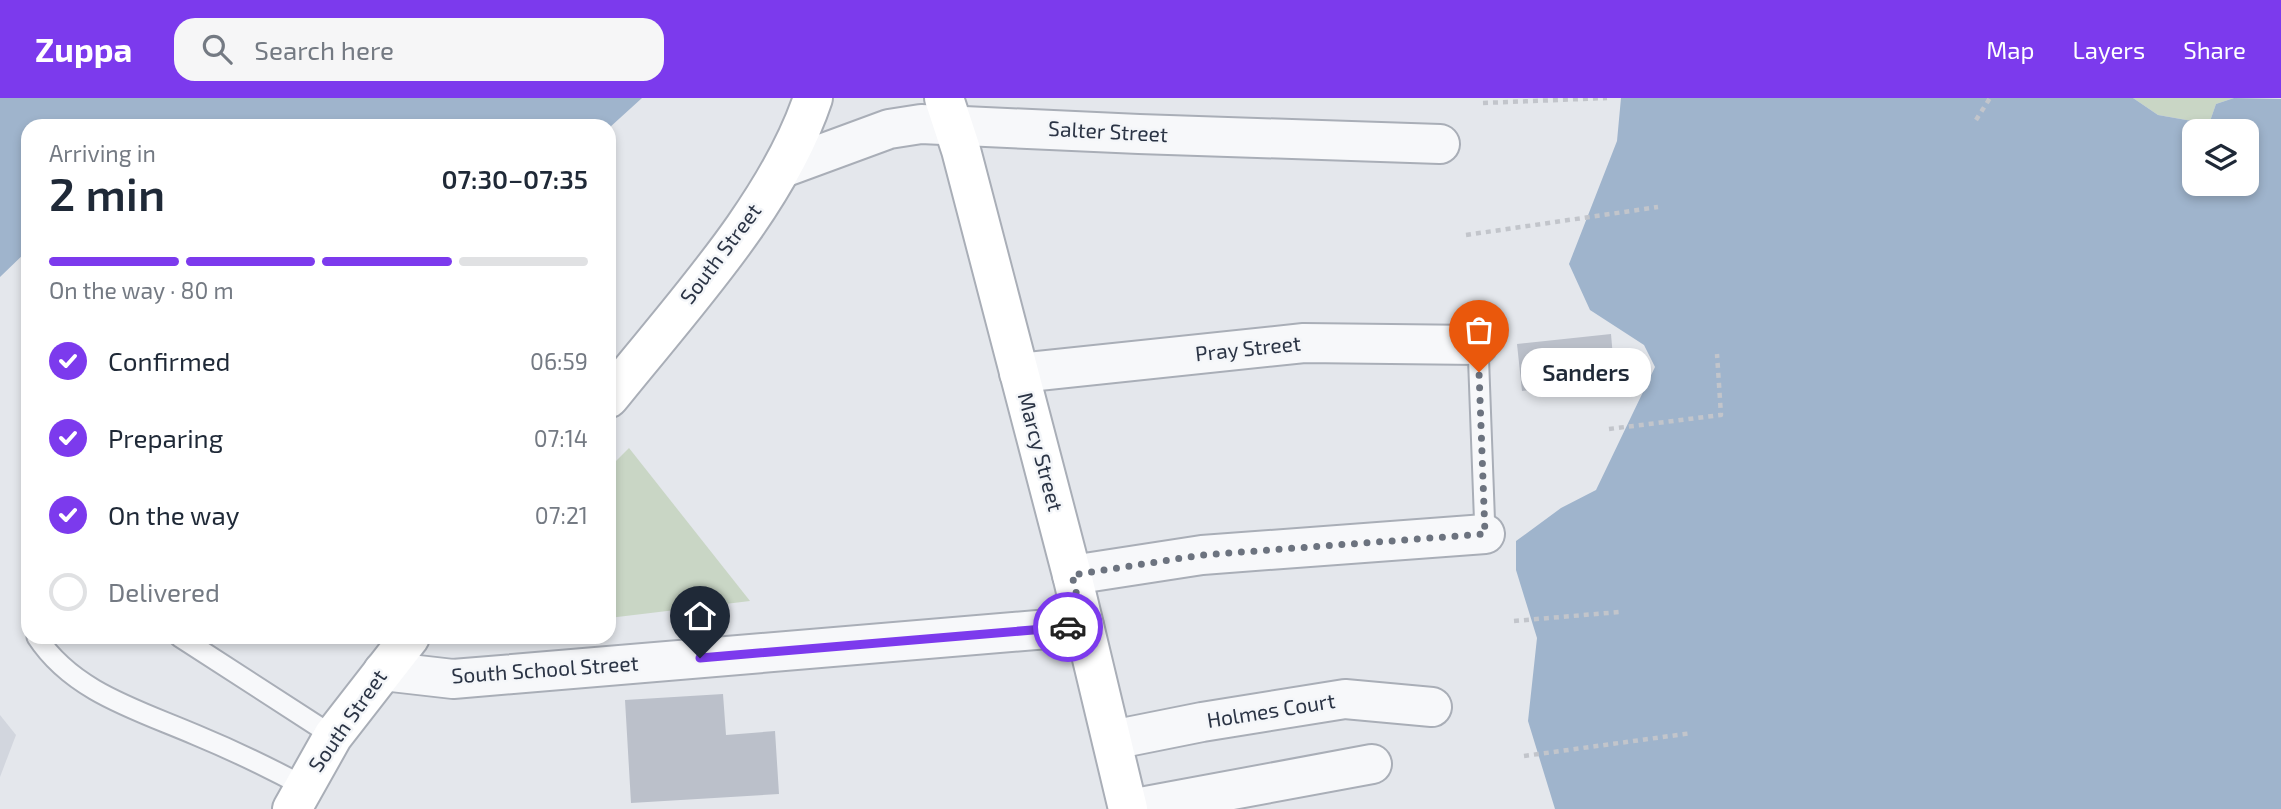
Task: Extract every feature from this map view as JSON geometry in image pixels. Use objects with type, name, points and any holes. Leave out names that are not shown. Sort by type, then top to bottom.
[{"type":"main road","name":"South Street","points":[[616,389],[762,202],[783,167],[806,120],[813,98]]},
{"type":"main road","name":"Marcy Street","points":[[949,111],[1072,575],[1129,809]]},
{"type":"main road","name":"South Street","points":[[298,798],[333,736],[404,644]]},
{"type":"street","name":"Salter Street","points":[[783,167],[889,129],[921,124],[949,111],[1139,134],[1440,144]]},
{"type":"street","name":"Pray Street","points":[[1019,373],[1304,343],[1478,345]]},
{"type":"street","points":[[1072,575],[1202,555],[1485,534]]},
{"type":"street","name":"South School Street","points":[[383,671],[453,679],[1084,626]]},
{"type":"street","name":"Holmes Court","points":[[1112,740],[1202,722],[1345,699],[1432,707]]},
{"type":"street","points":[[1129,809],[1371,764]]},
{"type":"lane","points":[[1478,345],[1485,534]]},
{"type":"lane","points":[[42,644],[79,681],[114,701],[194,734],[298,798]]},
{"type":"lane","points":[[191,644],[333,736]]},
{"type":"path","points":[[1483,103],[1607,98]]},
{"type":"path","points":[[1976,120],[1990,98]]},
{"type":"path","points":[[1466,235],[1658,207]]},
{"type":"path","points":[[1609,429],[1721,415],[1717,354]]},
{"type":"path","points":[[1514,621],[1619,612]]},
{"type":"path","points":[[1524,756],[1692,733]]},
{"type":"shaded area","points":[[0,715],[16,735],[0,777]]},
{"type":"green space","points":[[2133,98],[2234,98],[2216,104],[2211,119],[2182,119],[2158,115]]},
{"type":"green space","points":[[629,448],[750,601],[616,617],[616,461]]},
{"type":"water","points":[[0,98],[642,98],[616,122],[616,119],[21,119],[21,257],[0,277]]},
{"type":"water","points":[[1621,98],[2133,98],[2158,115],[2182,119],[2182,196],[2259,196],[2259,119],[2211,119],[2216,104],[2234,98],[2281,99],[2281,809],[1555,809],[1528,721],[1537,638],[1516,570],[1516,541],[1561,508],[1596,490],[1655,367],[1644,345],[1590,310],[1569,264],[1617,141]]},
{"type":"building","points":[[1611,334],[1615,381],[1522,391],[1517,344]]},
{"type":"building","points":[[723,694],[726,735],[775,731],[779,794],[631,803],[625,700]]},
{"type":"way so far","points":[[1068,627],[1084,626],[1072,575],[1202,555],[1485,534],[1479,372]]},
{"type":"place","name":"Sanders","points":[[1479,372]]},
{"type":"route","points":[[700,658],[1068,627]]}]
